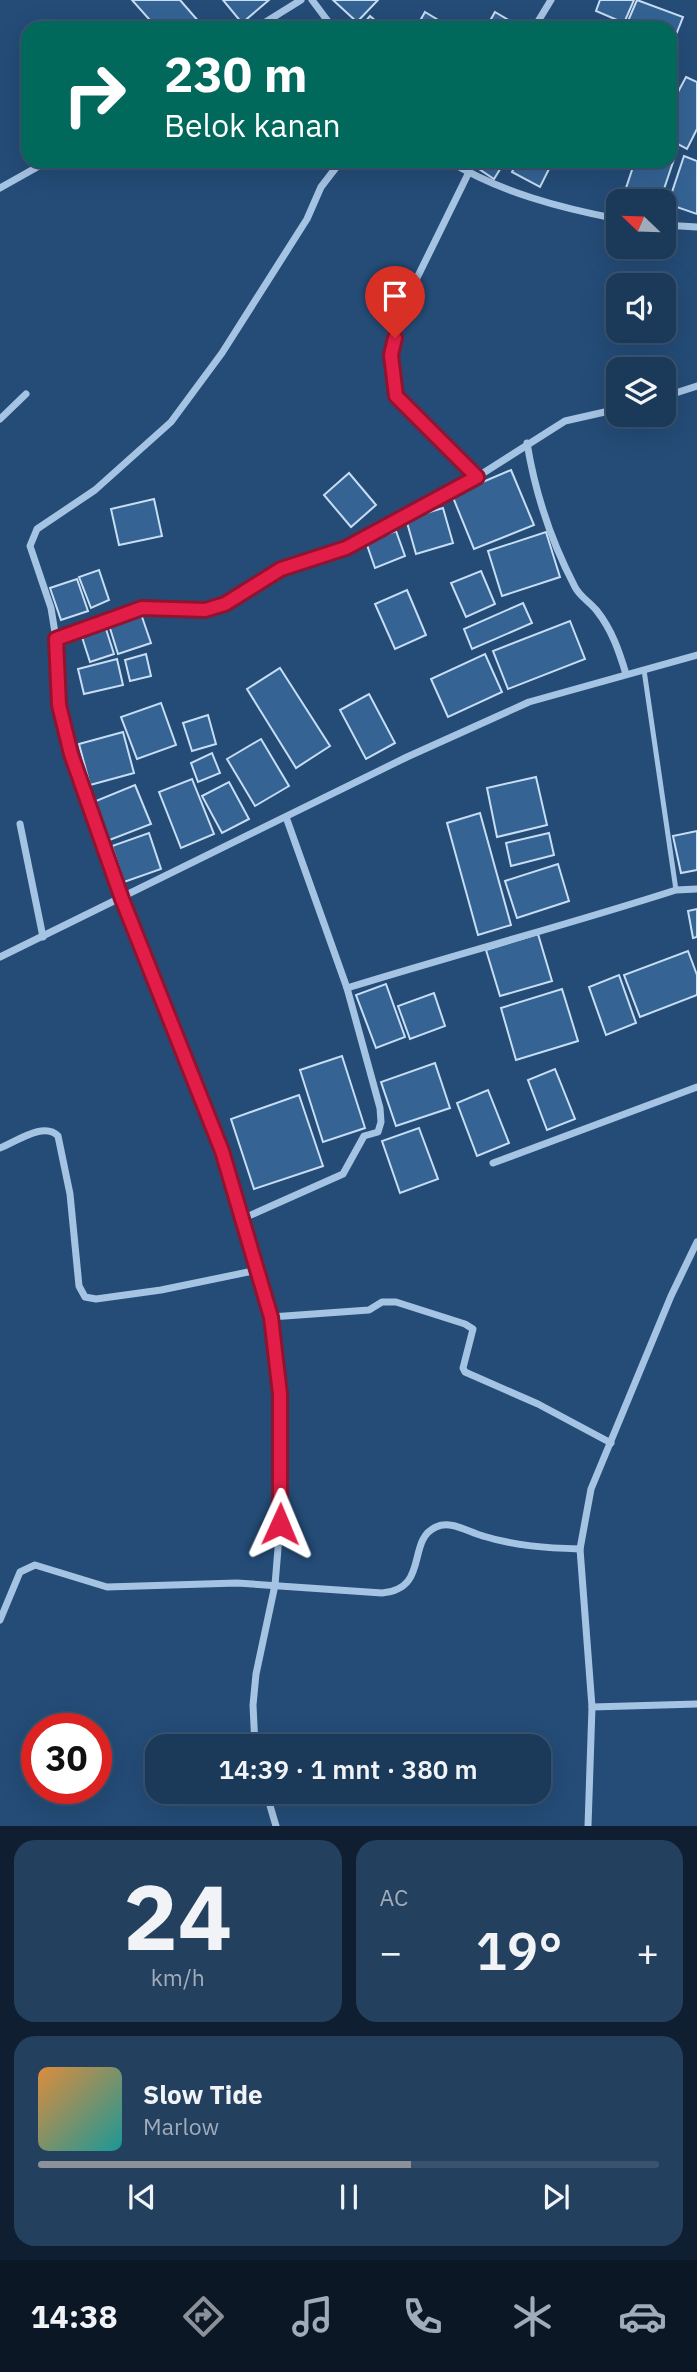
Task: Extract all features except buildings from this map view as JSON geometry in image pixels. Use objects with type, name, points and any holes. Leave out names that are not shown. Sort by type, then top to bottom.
[{"type":"street","points":[[267,21],[301,0]]},
{"type":"street","points":[[312,0],[328,21]]},
{"type":"street","points":[[538,21],[551,0]]},
{"type":"street","points":[[0,188],[36,168]]},
{"type":"street","points":[[254,1734],[253,1705],[256,1674],[275,1584],[280,1524],[280,1394],[271,1317],[222,1151],[122,899],[62,725],[51,608],[32,555],[31,540],[34,533],[94,490],[171,422],[222,353],[307,219],[321,187],[336,168]]},
{"type":"street","points":[[462,168],[568,209],[606,217]]},
{"type":"street","points":[[469,172],[415,282],[399,321],[391,355],[396,396],[477,477]]},
{"type":"street","points":[[676,226],[697,227]]},
{"type":"street","points":[[676,393],[697,386]]},
{"type":"street","points":[[0,419],[26,394]]},
{"type":"street","points":[[56,639],[142,608],[205,610],[225,604],[281,569],[346,548],[477,477],[565,421],[606,412]]},
{"type":"street","points":[[527,443],[531,470],[557,547],[576,590],[597,610],[616,640],[626,674]]},
{"type":"street","points":[[0,957],[407,757],[529,702],[697,654]]},
{"type":"street","points":[[242,1219],[343,1174],[350,1166],[364,1136],[379,1131],[380,1108],[347,988],[286,817]]},
{"type":"street","points":[[20,824],[43,937]]},
{"type":"street","points":[[347,988],[551,930],[676,890],[697,889]]},
{"type":"street","points":[[493,1163],[697,1087]]},
{"type":"street","points":[[0,1148],[44,1129],[53,1131],[58,1136],[70,1194],[79,1286],[85,1297],[96,1299],[161,1290],[258,1270]]},
{"type":"street","points":[[588,1826],[592,1707],[580,1549],[592,1489],[671,1296],[697,1242]]},
{"type":"street","points":[[271,1317],[369,1310],[382,1302],[396,1302],[465,1324],[473,1329],[463,1368],[466,1372],[538,1404],[611,1443]]},
{"type":"street","points":[[0,1620],[20,1572],[35,1565],[107,1587],[237,1583],[382,1593],[396,1590],[407,1582],[415,1569],[425,1536],[428,1531],[441,1525],[534,1547],[580,1549]]},
{"type":"street","points":[[592,1707],[697,1704]]},
{"type":"street","points":[[270,1804],[276,1826]]},
{"type":"lane","points":[[644,670],[676,890]]},
{"type":"route","points":[[280,1524],[280,1394],[271,1317],[222,1151],[122,899],[71,754],[59,705],[56,639],[142,608],[205,610],[225,604],[281,569],[346,548],[477,477],[396,396],[391,376],[391,355],[395,338]]}]
